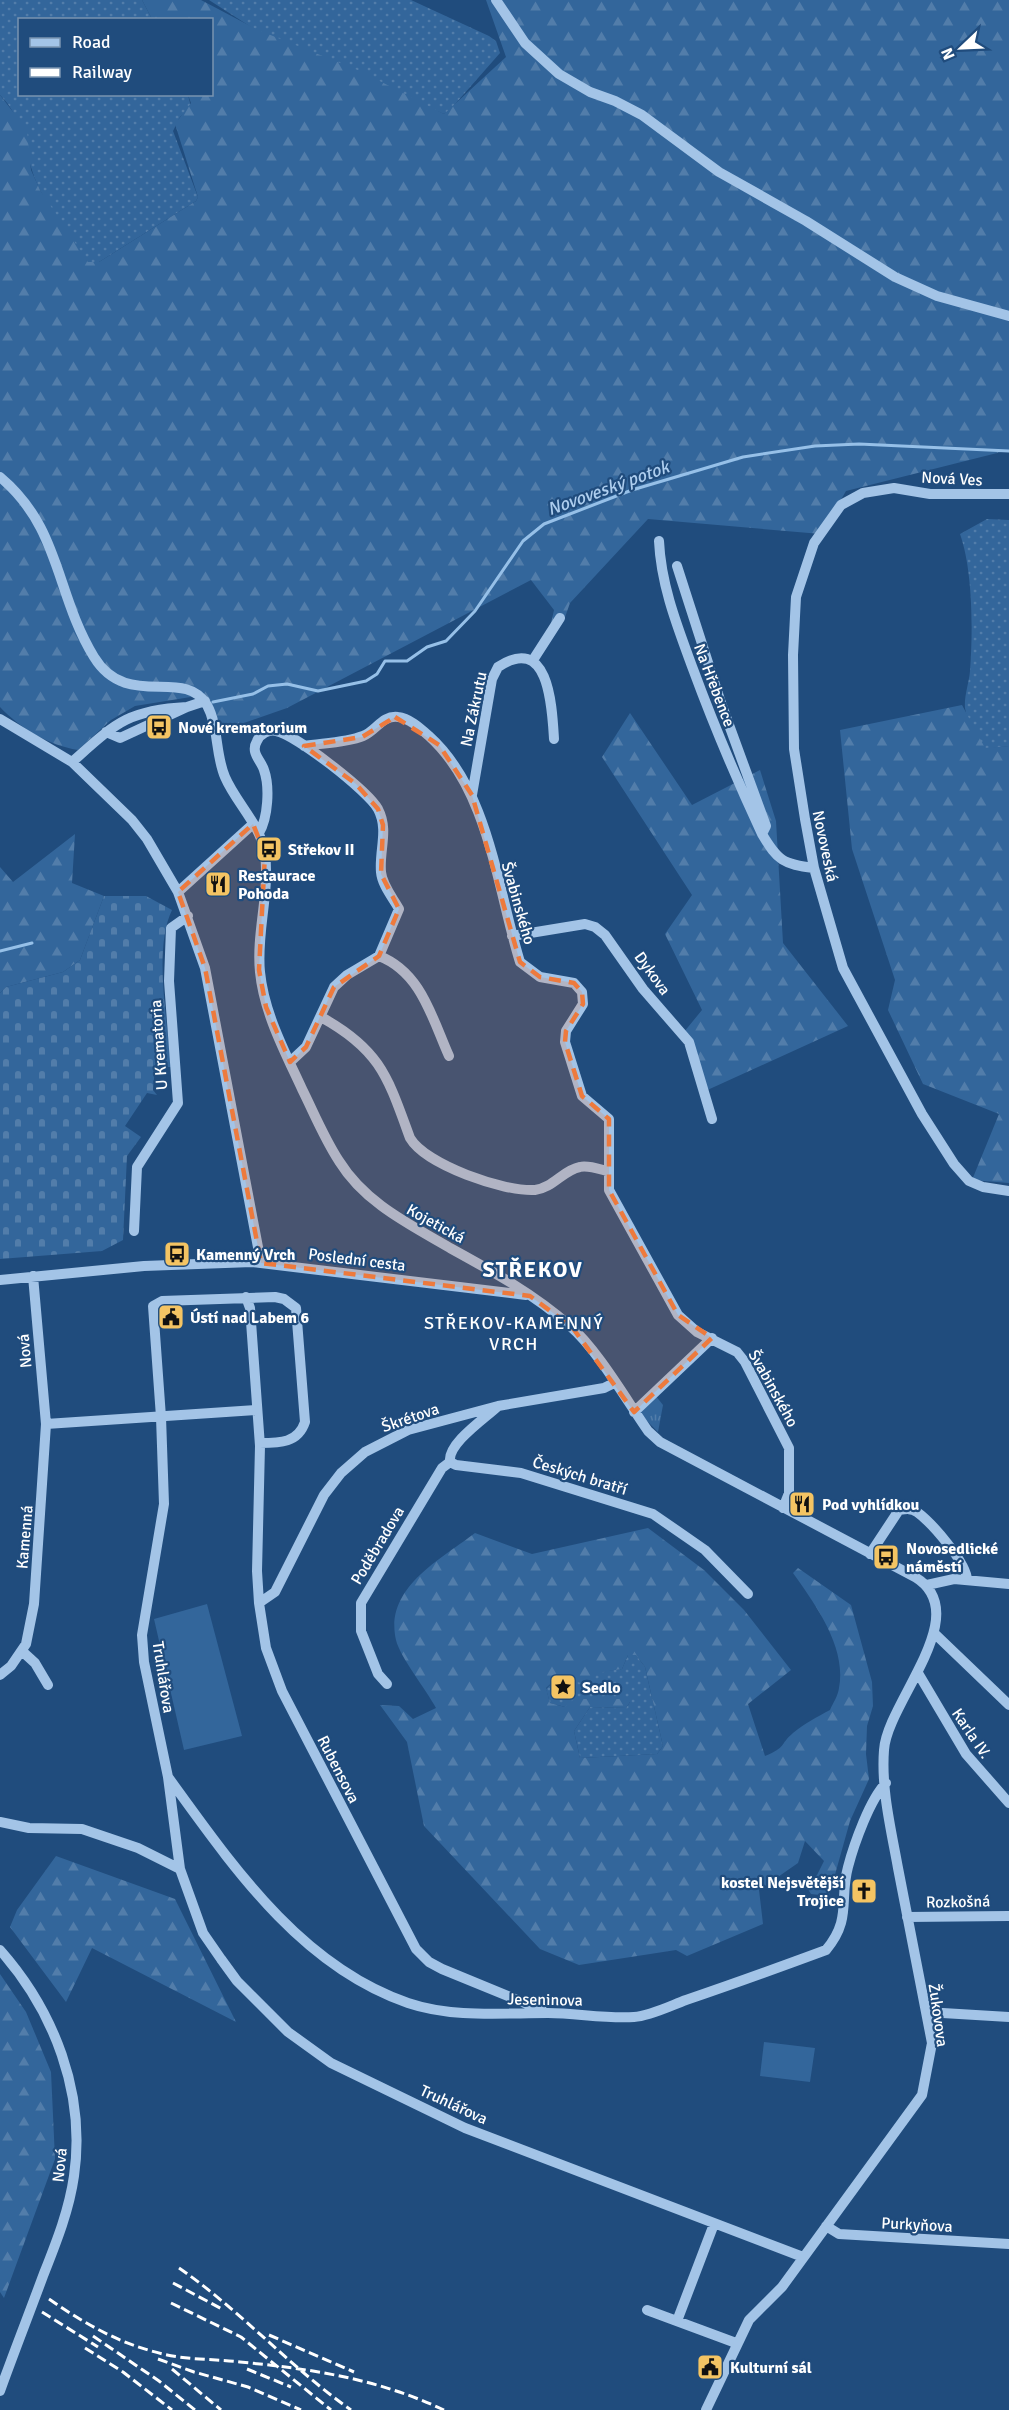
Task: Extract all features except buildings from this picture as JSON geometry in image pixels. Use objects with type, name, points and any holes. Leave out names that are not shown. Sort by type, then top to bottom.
[{"type":"street","points":[[496,0],[525,43],[560,74],[590,92],[642,115],[719,172],[806,221],[895,276],[937,296],[1009,316]]},
{"type":"street","points":[[0,477],[25,503],[46,534],[68,604],[104,672],[125,685],[185,689],[205,701]]},
{"type":"street","name":"Nová Ves","points":[[894,488],[930,494],[1009,494]]},
{"type":"street","name":"Novoveská","points":[[894,488],[863,493],[841,505],[814,543],[796,597],[793,655],[794,749],[814,868],[843,968],[922,1114],[969,1181],[983,1187],[1009,1191]]},
{"type":"street","name":"Na Hřebence","points":[[659,541],[660,568],[683,641],[726,757],[762,834],[775,856],[788,864],[814,868]]},
{"type":"street","name":"Na Hřebence","points":[[677,566],[721,703],[766,826],[762,834]]},
{"type":"street","points":[[554,739],[547,684],[540,667],[533,660],[560,618]]},
{"type":"street","name":"Na Zákrutu","points":[[472,795],[492,679],[498,667],[516,659],[533,660]]},
{"type":"street","points":[[72,762],[106,732],[140,712],[187,706],[205,701]]},
{"type":"street","name":"Kojetická","points":[[205,701],[215,727],[224,776],[256,828],[265,854],[259,970],[266,1007],[334,1154],[370,1197],[389,1213],[509,1281],[572,1327],[634,1412],[660,1443],[870,1554]]},
{"type":"street","points":[[106,732],[120,738],[187,706]]},
{"type":"street","name":"Švabinského","points":[[304,746],[362,737],[372,732],[382,721],[395,717],[405,719],[439,745],[459,770],[472,795],[520,962],[530,972],[540,977],[574,983],[582,992],[583,1004],[566,1031],[565,1042],[582,1096],[609,1119],[611,1129],[609,1190],[614,1202],[685,1324],[737,1352],[745,1362],[789,1448],[789,1493],[783,1508]]},
{"type":"street","points":[[0,719],[72,762],[132,820],[147,839],[178,892],[205,968],[261,1263]]},
{"type":"street","points":[[178,892],[234,839],[265,823],[264,769],[256,758],[256,742],[267,732],[275,730],[304,746],[356,784],[378,809],[383,825],[381,874],[399,909],[379,956],[347,975],[334,987],[306,1047],[290,1062]]},
{"type":"street","name":"U Krematoria","points":[[134,1231],[137,1167],[178,1102],[169,981],[171,927],[188,916]]},
{"type":"street","name":"Dykova","points":[[512,936],[585,924],[595,927],[605,935],[643,989],[689,1042],[712,1119]]},
{"type":"street","points":[[379,956],[394,962],[417,984],[449,1056]]},
{"type":"street","points":[[321,1017],[357,1040],[380,1065],[410,1138],[416,1148],[426,1154],[484,1182],[536,1190],[582,1166],[608,1171]]},
{"type":"street","name":"Poslední cesta","points":[[33,1276],[144,1266],[261,1263],[530,1296]]},
{"type":"street","points":[[0,1280],[33,1276]]},
{"type":"street","name":"Nová","points":[[33,1276],[46,1424]]},
{"type":"street","points":[[246,1297],[284,1299],[296,1308],[305,1422],[301,1433],[290,1441],[260,1443]]},
{"type":"street","name":"Rubensova","points":[[246,1297],[250,1308],[260,1443],[257,1571],[259,1603],[266,1648],[282,1691],[411,1942],[429,1962],[442,1969],[551,2013]]},
{"type":"street","name":"Truhlářova","points":[[246,1297],[162,1301],[153,1306],[162,1417],[164,1504],[142,1635],[144,1662],[168,1777],[180,1869],[203,1933],[237,1981],[288,2032],[312,2051],[465,2128],[803,2257]]},
{"type":"street","points":[[634,1412],[712,1338]]},
{"type":"street","name":"Škrétova","points":[[259,1603],[275,1592],[324,1495],[340,1473],[365,1452],[408,1430],[498,1406],[604,1388],[614,1383]]},
{"type":"street","points":[[450,1462],[449,1455],[454,1445],[498,1406]]},
{"type":"street","points":[[46,1424],[256,1410]]},
{"type":"street","name":"Kamenná","points":[[23,1652],[34,1604],[46,1424]]},
{"type":"street","name":"Českých bratří","points":[[450,1462],[456,1466],[521,1473],[653,1514],[705,1550],[748,1594]]},
{"type":"street","name":"Poděbradova","points":[[387,1684],[378,1674],[361,1631],[361,1603],[442,1468],[450,1462]]},
{"type":"street","points":[[918,1673],[934,1633],[936,1610],[927,1585],[870,1554],[899,1510],[909,1508],[917,1512],[939,1533],[967,1571],[967,1580]]},
{"type":"street","points":[[927,1585],[945,1580],[1009,1584]]},
{"type":"street","points":[[934,1633],[1009,1705]]},
{"type":"street","points":[[0,1675],[23,1652],[35,1663],[48,1685]]},
{"type":"street","name":"Žukovova","points":[[706,2410],[736,2343],[749,2320],[782,2287],[922,2094],[932,2043],[889,1827],[884,1749],[896,1710],[918,1673]]},
{"type":"street","name":"Karla IV.","points":[[918,1673],[954,1736],[979,1771],[1009,1803]]},
{"type":"street","name":"Jeseninova","points":[[168,1777],[230,1862],[270,1908],[330,1962],[368,1986],[409,2004],[437,2010],[476,2014],[551,2013],[635,2017],[826,1950],[839,1935],[848,1867],[876,1793],[886,1783]]},
{"type":"street","points":[[0,1822],[47,1829],[82,1829],[111,1837],[180,1869]]},
{"type":"street","name":"Rozkošná","points":[[906,1917],[1009,1916]]},
{"type":"street","name":"Nová","points":[[0,1950],[37,1998],[54,2030],[66,2064],[76,2122],[76,2156],[63,2225],[0,2391]]},
{"type":"street","points":[[926,2012],[1009,2017]]},
{"type":"street","points":[[677,2321],[714,2224]]},
{"type":"street","name":"Purkyňova","points":[[826,2226],[839,2234],[1009,2244]]},
{"type":"street","points":[[647,2310],[736,2343]]},
{"type":"highlighted area","points":[[395,717],[439,745],[472,795],[520,962],[540,977],[574,983],[582,992],[583,1004],[566,1031],[565,1042],[582,1096],[609,1119],[609,1190],[678,1315],[712,1338],[634,1412],[572,1327],[530,1296],[261,1263],[205,968],[178,892],[253,824],[265,854],[259,970],[266,1007],[290,1062],[306,1047],[334,987],[379,956],[399,909],[381,874],[383,825],[378,809],[356,784],[304,746],[362,737]]},
{"type":"green space","points":[[0,0],[142,0],[151,18],[18,18],[18,96],[188,96],[191,107],[180,117],[173,131],[198,197],[196,201],[99,262],[88,262],[39,188],[15,115],[0,95]]},
{"type":"green space","points":[[142,0],[201,0],[258,30],[360,71],[444,114],[506,57],[486,0],[1009,0],[1009,450],[846,491],[821,534],[648,519],[570,603],[564,620],[545,650],[554,610],[531,580],[287,708],[221,731],[216,713],[203,695],[135,706],[111,720],[78,750],[45,740],[16,722],[0,707],[0,95],[27,130],[31,170],[40,190],[88,262],[99,262],[196,201],[198,197],[175,124],[191,103],[188,96],[213,96],[213,18],[151,18]]},
{"type":"green space","points":[[209,0],[411,0],[489,36],[496,41],[500,53],[444,114],[265,36]]},
{"type":"green space","points":[[987,519],[1009,520],[1009,746],[985,749],[970,724],[965,708],[970,671],[972,620],[970,583],[960,534]]},
{"type":"green space","points":[[962,705],[985,748],[1009,746],[1009,1183],[972,1180],[999,1114],[923,1084],[888,1010],[895,980],[852,849],[840,730]]},
{"type":"green space","points":[[630,713],[692,805],[760,770],[776,821],[783,943],[848,1026],[703,1092],[684,1032],[702,1010],[665,934],[692,895],[602,757]]},
{"type":"green space","points":[[75,834],[72,883],[104,896],[80,960],[63,972],[6,987],[0,993],[0,867],[13,882]]},
{"type":"green space","points":[[104,896],[146,896],[172,910],[166,926],[163,945],[163,987],[171,1067],[155,1067],[153,1090],[157,1095],[147,1093],[125,1126],[141,1137],[127,1156],[123,1240],[102,1251],[0,1259],[0,993],[6,987],[63,972],[80,960]]},
{"type":"green space","points":[[655,1395],[663,1405],[658,1432],[638,1412]]},
{"type":"green space","points":[[648,1528],[704,1570],[744,1610],[791,1670],[748,1704],[765,1756],[780,1748],[802,1726],[830,1710],[839,1688],[840,1673],[834,1642],[811,1598],[793,1573],[798,1568],[851,1605],[872,1682],[873,1706],[867,1726],[866,1754],[869,1779],[850,1821],[829,1896],[811,1894],[806,1886],[817,1875],[824,1861],[805,1841],[798,1863],[759,1890],[763,1924],[687,1956],[676,1950],[579,1965],[540,1949],[424,1826],[407,1742],[380,1705],[399,1706],[413,1719],[436,1708],[398,1647],[395,1622],[398,1605],[406,1590],[418,1577],[475,1533],[532,1554]],"holes":[[[628,1655],[636,1655],[645,1667],[663,1746],[657,1754],[580,1758],[574,1731],[590,1707],[626,1708],[630,1702],[628,1699],[574,1699],[565,1707],[550,1703],[546,1688],[558,1677],[593,1686],[596,1673],[622,1669]]]},
{"type":"green space","points":[[207,1604],[242,1736],[184,1750],[154,1619]]},
{"type":"green space","points":[[628,1655],[636,1655],[645,1667],[663,1746],[657,1754],[580,1758],[574,1731],[590,1707],[626,1708],[630,1702],[565,1707],[550,1703],[546,1689],[558,1677],[622,1669]]},
{"type":"green space","points":[[56,1856],[175,1899],[236,2022],[92,1948],[66,2002],[10,1927],[17,1910]]},
{"type":"green space","points":[[0,1974],[26,2012],[51,2072],[55,2159],[4,2298],[0,2292]]},
{"type":"green space","points":[[764,2042],[815,2048],[810,2082],[760,2076]]},
{"type":"waterway","name":"Novoveský potok","points":[[213,702],[253,694],[268,686],[287,684],[318,691],[366,681],[377,674],[385,661],[407,661],[427,647],[446,641],[475,611],[523,541],[544,524],[632,490],[743,457],[815,446],[859,444],[1009,451]]},
{"type":"waterway","name":"Novoveský potok","points":[[0,951],[32,943]]},
{"type":"railway","points":[[179,2268],[351,2410]]},
{"type":"railway","points":[[173,2283],[222,2309]]},
{"type":"railway","points":[[49,2299],[103,2332],[147,2350],[182,2357],[267,2365],[345,2377],[395,2390],[444,2410]]},
{"type":"railway","points":[[171,2303],[241,2337],[331,2410]]},
{"type":"railway","points":[[42,2312],[98,2347]]},
{"type":"railway","points":[[269,2335],[354,2372]]},
{"type":"railway","points":[[93,2336],[159,2381],[195,2410]]},
{"type":"railway","points":[[85,2348],[123,2372],[172,2410]]},
{"type":"railway","points":[[158,2359],[248,2387],[301,2410]]},
{"type":"railway","points":[[172,2369],[221,2410]]},
{"type":"railway","points":[[247,2369],[291,2387]]},
{"type":"place","name":"Nové krematorium","points":[[159,727]]},
{"type":"place","name":"Střekov II","points":[[269,849]]},
{"type":"place","name":"Restaurace Pohoda","points":[[218,884]]},
{"type":"place","name":"Kamenný Vrch","points":[[177,1254]]},
{"type":"place","name":"Ústí nad Labem 6","points":[[171,1317]]},
{"type":"place","name":"Pod vyhlídkou","points":[[802,1504]]},
{"type":"place","name":"Novosedlické náměstí","points":[[886,1557]]},
{"type":"place","name":"Sedlo","points":[[563,1687]]},
{"type":"place","name":"kostel Nejsvětější Trojice","points":[[864,1891]]},
{"type":"place","name":"Kulturní sál","points":[[710,2367]]},
{"type":"district","name":"STŘEKOV","points":[[533,1269]]},
{"type":"district","name":"STŘEKOV-KAMENNÝ VRCH","points":[[514,1333]]}]
